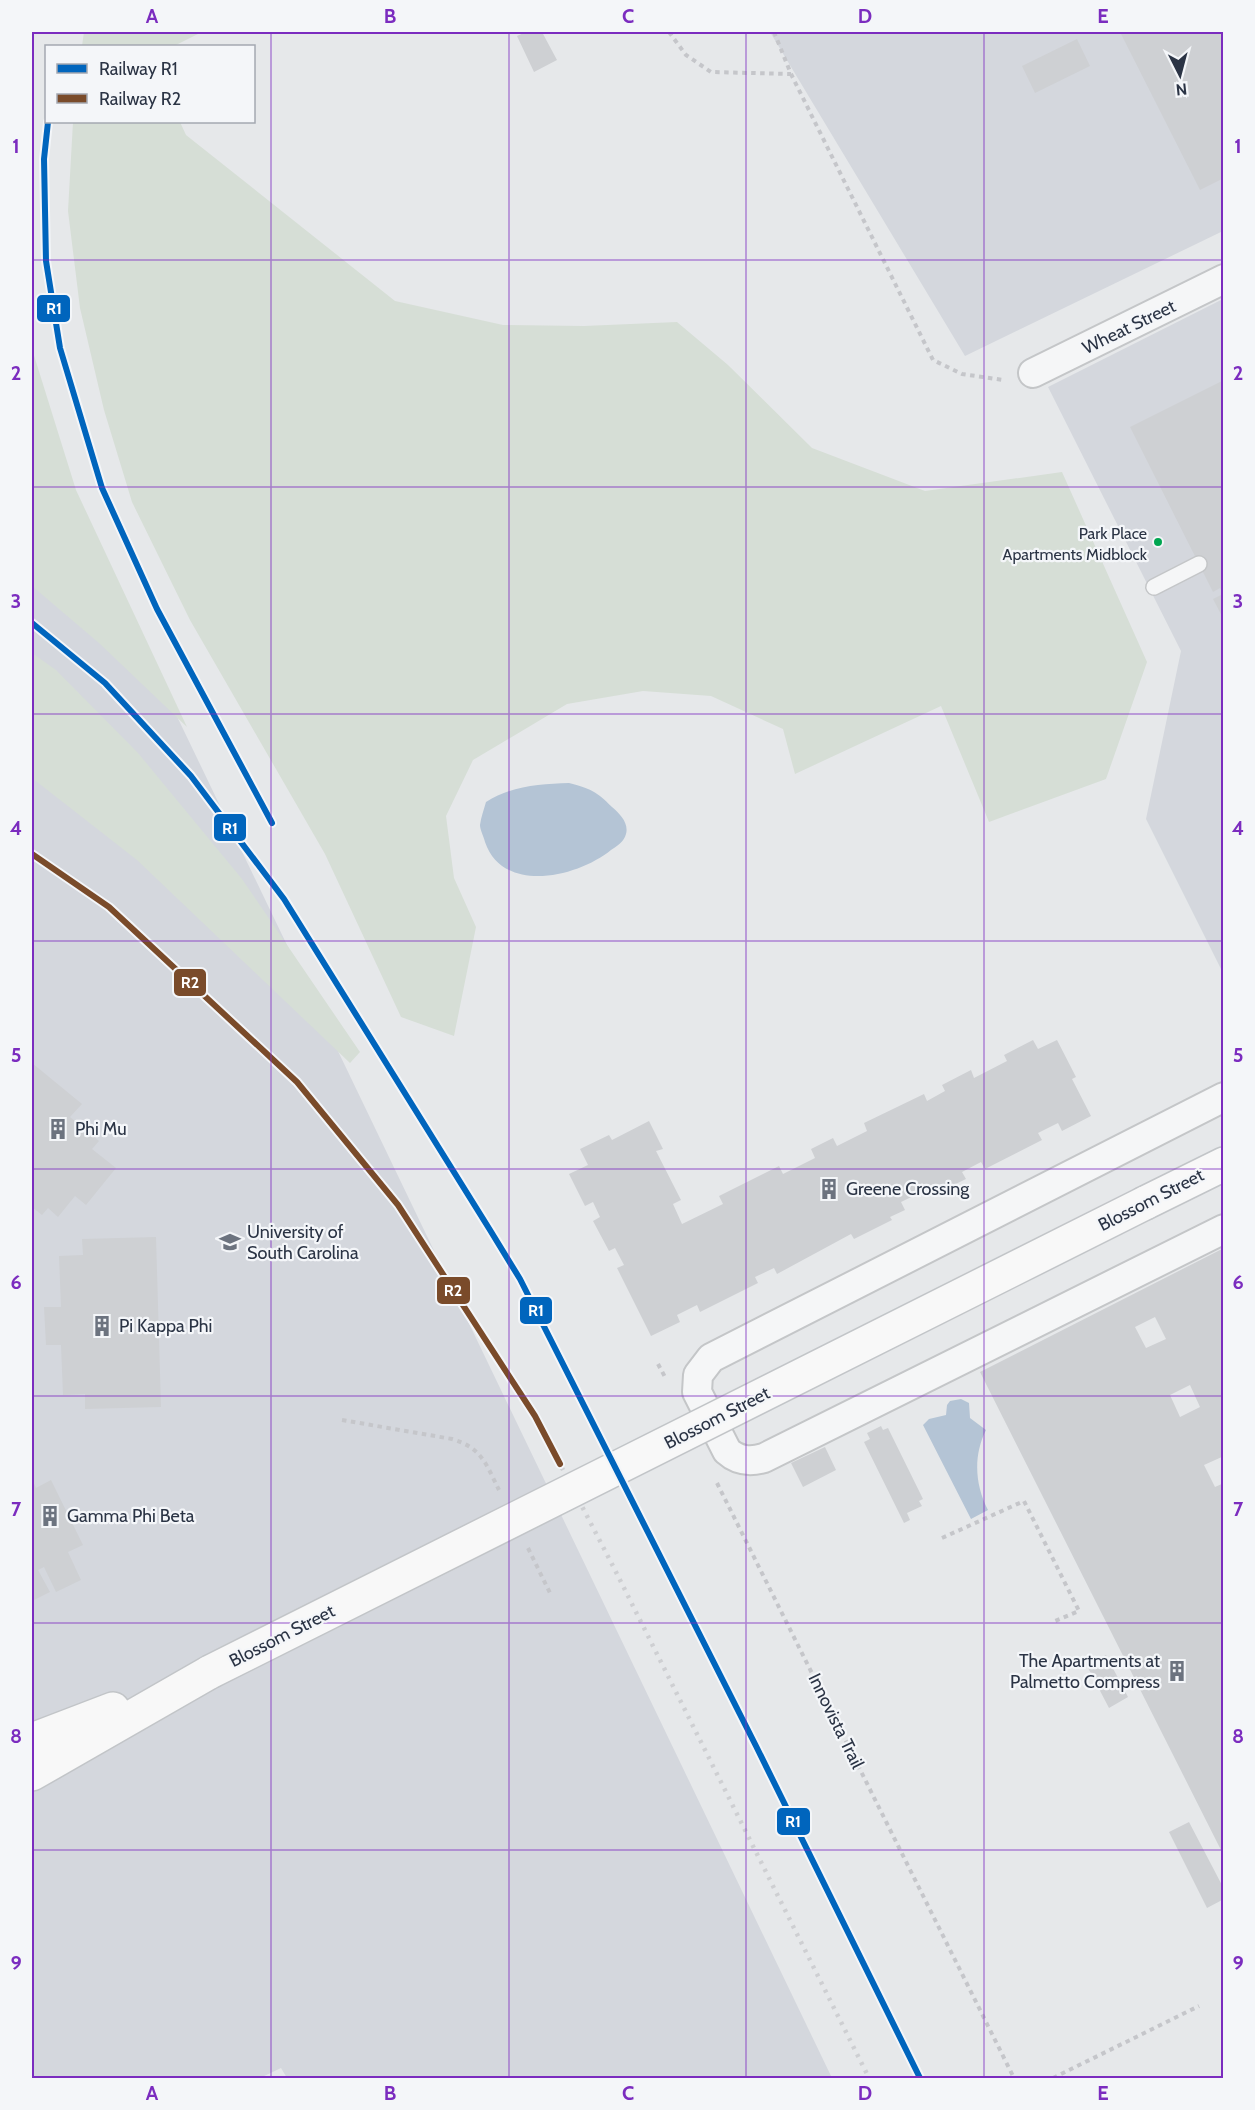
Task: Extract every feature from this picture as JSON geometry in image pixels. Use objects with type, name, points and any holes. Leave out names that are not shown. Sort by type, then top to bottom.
[{"type":"main road","name":"Blossom Street","points":[[32,1774],[210,1672],[1224,1164]]},
{"type":"main road","name":"Blossom Street","points":[[32,1740],[210,1672]]},
{"type":"street","name":"Wheat Street","points":[[1034,373],[1224,279]]},
{"type":"street","points":[[1224,1097],[711,1358],[698,1375],[698,1392],[727,1451],[733,1457],[742,1460],[753,1461],[764,1458],[1224,1229]]},
{"type":"lane","points":[[1154,587],[1199,564]]},
{"type":"path","points":[[669,32],[686,55],[711,72],[791,74]]},
{"type":"path","points":[[774,32],[791,74],[933,360],[962,374],[1004,380],[1034,373]]},
{"type":"path","points":[[658,1364],[668,1384]]},
{"type":"path","points":[[342,1420],[452,1439],[467,1444],[485,1463],[500,1493]]},
{"type":"path","name":"Innovista Trail","points":[[713,1474],[1014,2079]]},
{"type":"path","points":[[942,1538],[1024,1501],[1079,1611],[1055,1621]]},
{"type":"path","points":[[525,1543],[550,1593]]},
{"type":"path","points":[[1053,2079],[1199,2006]]},
{"type":"shaded area","points":[[84,32],[202,32],[176,45],[82,45]]},
{"type":"shaded area","points":[[770,32],[1223,32],[1223,231],[965,356]]},
{"type":"shaded area","points":[[73,123],[180,123],[186,135],[395,301],[503,325],[584,326],[677,322],[728,365],[812,448],[925,491],[1062,472],[1147,662],[1106,779],[989,822],[941,706],[795,774],[783,729],[711,696],[643,691],[567,704],[473,760],[446,816],[454,878],[476,927],[454,1036],[401,1017],[325,854],[190,620],[132,502],[104,410],[80,308],[68,211]]},
{"type":"shaded area","points":[[1223,299],[1223,973],[1146,819],[1181,651],[1048,387]]},
{"type":"shaded area","points":[[32,349],[76,490],[187,727],[99,643],[32,586]]},
{"type":"shaded area","name":"University of South Carolina","points":[[32,415],[832,2078],[287,2078],[281,2068],[260,2078],[32,2078]]},
{"type":"shaded area","points":[[32,653],[56,670],[138,753],[242,879],[360,1052],[350,1063],[137,860],[32,778]]},
{"type":"water","points":[[569,783],[593,791],[618,813],[627,830],[622,842],[597,860],[580,868],[542,876],[524,875],[508,869],[494,859],[480,827],[486,802],[516,789]]},
{"type":"water","points":[[961,1399],[969,1403],[970,1418],[986,1430],[979,1450],[977,1470],[980,1491],[988,1510],[971,1519],[923,1425],[929,1419],[946,1415],[950,1401]]},
{"type":"building","points":[[526,32],[542,32],[557,60],[534,72],[517,36]]},
{"type":"building","points":[[1120,32],[1224,32],[1224,178],[1200,190]]},
{"type":"building","points":[[1077,39],[1090,66],[1035,93],[1022,66]]},
{"type":"building","points":[[1224,380],[1224,620],[1213,599],[1223,594],[1220,588],[1213,592],[1130,427]]},
{"type":"building","name":"Greene Crossing","points":[[1033,1040],[1038,1049],[1057,1040],[1076,1077],[1072,1079],[1091,1116],[1062,1131],[1058,1123],[1038,1133],[1042,1140],[985,1169],[981,1162],[962,1172],[966,1179],[937,1193],[934,1186],[901,1202],[905,1210],[890,1217],[892,1220],[854,1239],[851,1234],[777,1274],[774,1268],[755,1277],[758,1283],[700,1312],[697,1305],[677,1315],[680,1322],[651,1336],[617,1268],[624,1265],[615,1248],[609,1251],[593,1221],[600,1217],[593,1202],[585,1206],[569,1174],[588,1165],[580,1149],[609,1135],[612,1140],[649,1121],[663,1149],[656,1151],[681,1200],[673,1204],[682,1224],[723,1204],[719,1196],[779,1166],[783,1174],[815,1158],[811,1149],[833,1138],[837,1146],[867,1131],[864,1123],[924,1094],[927,1101],[945,1091],[942,1085],[971,1070],[974,1078],[1007,1061],[1004,1055]]},
{"type":"building","name":"Phi Mu","points":[[32,1063],[82,1104],[70,1117],[99,1141],[92,1149],[116,1168],[86,1205],[75,1196],[58,1217],[48,1208],[42,1215],[32,1207]]},
{"type":"building","name":"Pi Kappa Phi","points":[[156,1237],[161,1407],[85,1409],[85,1394],[63,1395],[61,1345],[46,1345],[44,1307],[61,1307],[59,1256],[83,1255],[82,1239]]},
{"type":"building","name":"The Apartments at Palmetto Compress","points":[[1224,1248],[1224,1456],[1204,1465],[1215,1487],[1224,1483],[1224,1856],[980,1372]],"holes":[[[1155,1317],[1166,1339],[1146,1348],[1135,1327]],[[1190,1385],[1200,1407],[1180,1417],[1170,1395]]]},
{"type":"building","points":[[881,1426],[883,1430],[888,1428],[923,1499],[919,1501],[922,1506],[907,1513],[910,1520],[904,1523],[864,1442],[870,1439],[867,1433]]},
{"type":"building","points":[[825,1447],[836,1470],[803,1487],[791,1463]]},
{"type":"building","name":"Gamma Phi Beta","points":[[32,1479],[36,1488],[51,1480],[83,1545],[68,1552],[81,1580],[56,1592],[44,1567],[38,1570],[50,1592],[32,1601]]},
{"type":"building","name":"The Apartments at Palmetto Compress","points":[[1106,1655],[1128,1697],[1109,1708],[1086,1664]]},
{"type":"building","points":[[1189,1822],[1224,1889],[1224,1899],[1207,1908],[1169,1832]]},
{"type":"railway","points":[[32,623],[105,683],[191,776],[284,899],[490,1230]]},
{"type":"railway","points":[[32,854],[109,907],[297,1082],[398,1205],[535,1416],[614,1568],[869,2078]]},
{"type":"rail line","name":"R1","points":[[48,123],[44,159],[46,261],[60,348],[102,488],[157,609],[272,823]]},
{"type":"rail line","name":"R1","points":[[32,623],[105,683],[191,776],[284,899],[520,1279],[756,1746],[920,2078]]},
{"type":"rail line","name":"R2","points":[[32,854],[109,907],[297,1082],[398,1205],[535,1416],[560,1464]]},
{"type":"place","name":"Park Place Apartments Midblock","points":[[1158,542]]},
{"type":"place","name":"Phi Mu","points":[[58,1129]]},
{"type":"place","name":"Greene Crossing","points":[[829,1189]]},
{"type":"place","name":"University of South Carolina","points":[[230,1242]]},
{"type":"place","name":"Pi Kappa Phi","points":[[102,1326]]},
{"type":"place","name":"Gamma Phi Beta","points":[[50,1516]]},
{"type":"place","name":"The Apartments at Palmetto Compress","points":[[1177,1671]]}]
